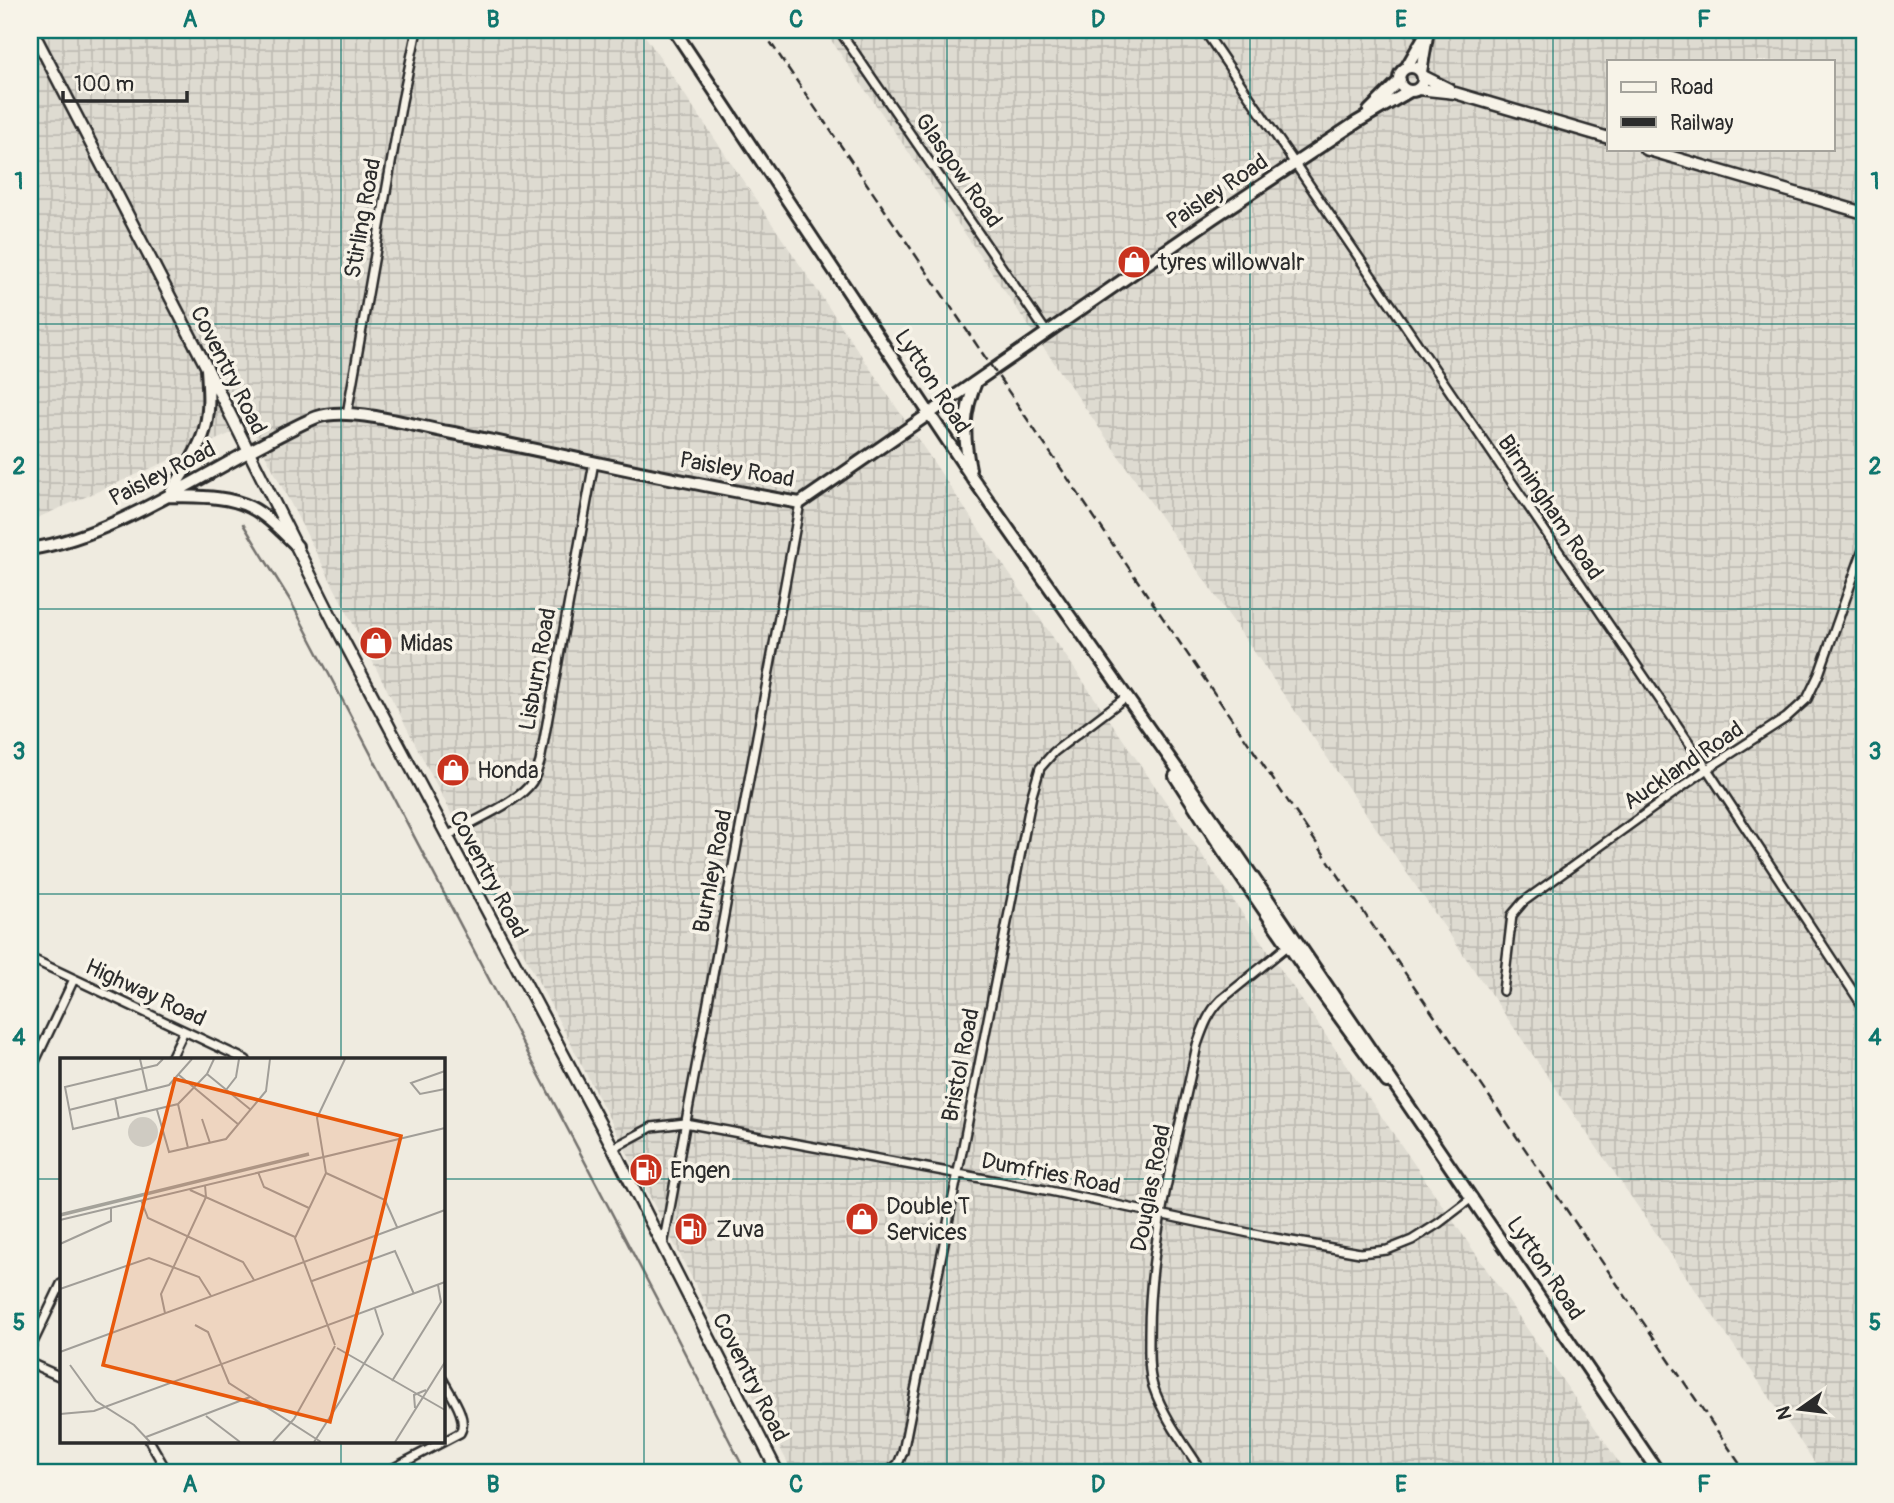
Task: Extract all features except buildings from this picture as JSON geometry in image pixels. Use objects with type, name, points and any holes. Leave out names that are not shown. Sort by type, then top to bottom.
[{"type":"main road","name":"Lytton Road","points":[[674,30],[971,476],[1163,751],[1182,774],[1292,943],[1391,1077],[1659,1473]]},
{"type":"main road","points":[[1428,31],[1423,83],[1414,90],[1403,87],[1400,74],[1428,31]]},
{"type":"main road","points":[[1406,68],[1413,67],[1422,74]]},
{"type":"main road","name":"Paisley Road","points":[[1357,122],[1400,80]]},
{"type":"main road","name":"Paisley Road","points":[[30,549],[74,539],[169,496],[317,417],[347,414],[800,503],[1293,164],[1357,122],[1414,90]]},
{"type":"main road","points":[[207,368],[209,402],[206,425],[197,449],[169,496],[222,498],[239,503],[264,516],[297,546]]},
{"type":"main road","points":[[971,476],[964,430],[969,398],[977,380]]},
{"type":"street","name":"Coventry Road","points":[[32,30],[207,368],[340,634],[613,1148],[778,1473]]},
{"type":"street","name":"Stirling Road","points":[[347,414],[417,30]]},
{"type":"street","name":"Glasgow Road","points":[[839,30],[1047,333]]},
{"type":"street","name":"Birmingham Road","points":[[1204,30],[1707,769],[1864,1008]]},
{"type":"street","points":[[1422,74],[1455,93]]},
{"type":"street","points":[[1414,90],[1455,93],[1607,137]]},
{"type":"street","points":[[1647,150],[1864,213]]},
{"type":"street","name":"Lisburn Road","points":[[447,836],[517,796],[536,776],[594,462]]},
{"type":"street","name":"Burnley Road","points":[[663,1247],[800,503]]},
{"type":"street","name":"Auckland Road","points":[[1503,991],[1512,915],[1522,902],[1707,769],[1786,719],[1807,699],[1819,674],[1864,547]]},
{"type":"street","name":"Bristol Road","points":[[887,1473],[898,1464],[904,1452],[1032,795],[1040,768],[1054,752],[1126,697]]},
{"type":"street","name":"Douglas Road","points":[[1203,1473],[1166,1416],[1151,1373],[1149,1310],[1163,1214],[1197,1045],[1205,1024],[1221,1000],[1292,943]]},
{"type":"street","name":"Highway Road","points":[[30,958],[242,1058]]},
{"type":"street","points":[[30,1072],[74,979]]},
{"type":"street","points":[[171,1058],[184,1031]]},
{"type":"street","name":"Dumfries Road","points":[[613,1148],[652,1127],[685,1123],[1360,1253],[1387,1250],[1412,1240],[1473,1197]]},
{"type":"street","points":[[30,1349],[60,1286]]},
{"type":"street","points":[[30,1363],[60,1377]]},
{"type":"street","points":[[444,1382],[464,1426],[460,1433],[444,1441]]},
{"type":"street","points":[[153,1444],[168,1473]]},
{"type":"street","points":[[384,1473],[439,1444]]},
{"type":"shaded area","points":[[30,30],[641,30],[978,528],[1626,1473],[793,1473],[250,425],[37,518],[30,517]]},
{"type":"shaded area","points":[[824,30],[1864,30],[1864,1473],[1822,1473]]},
{"type":"waterway","points":[[243,524],[290,600],[746,1473]]},
{"type":"railway","points":[[762,30],[1746,1473]]},
{"type":"place","name":"tyres willowvalr","points":[[1134,262]]},
{"type":"place","name":"Midas","points":[[376,643]]},
{"type":"place","name":"Honda","points":[[453,770]]},
{"type":"place","name":"Engen","points":[[646,1170]]},
{"type":"place","name":"Double T Services","points":[[862,1219]]},
{"type":"place","name":"Zuva","points":[[691,1229]]}]
